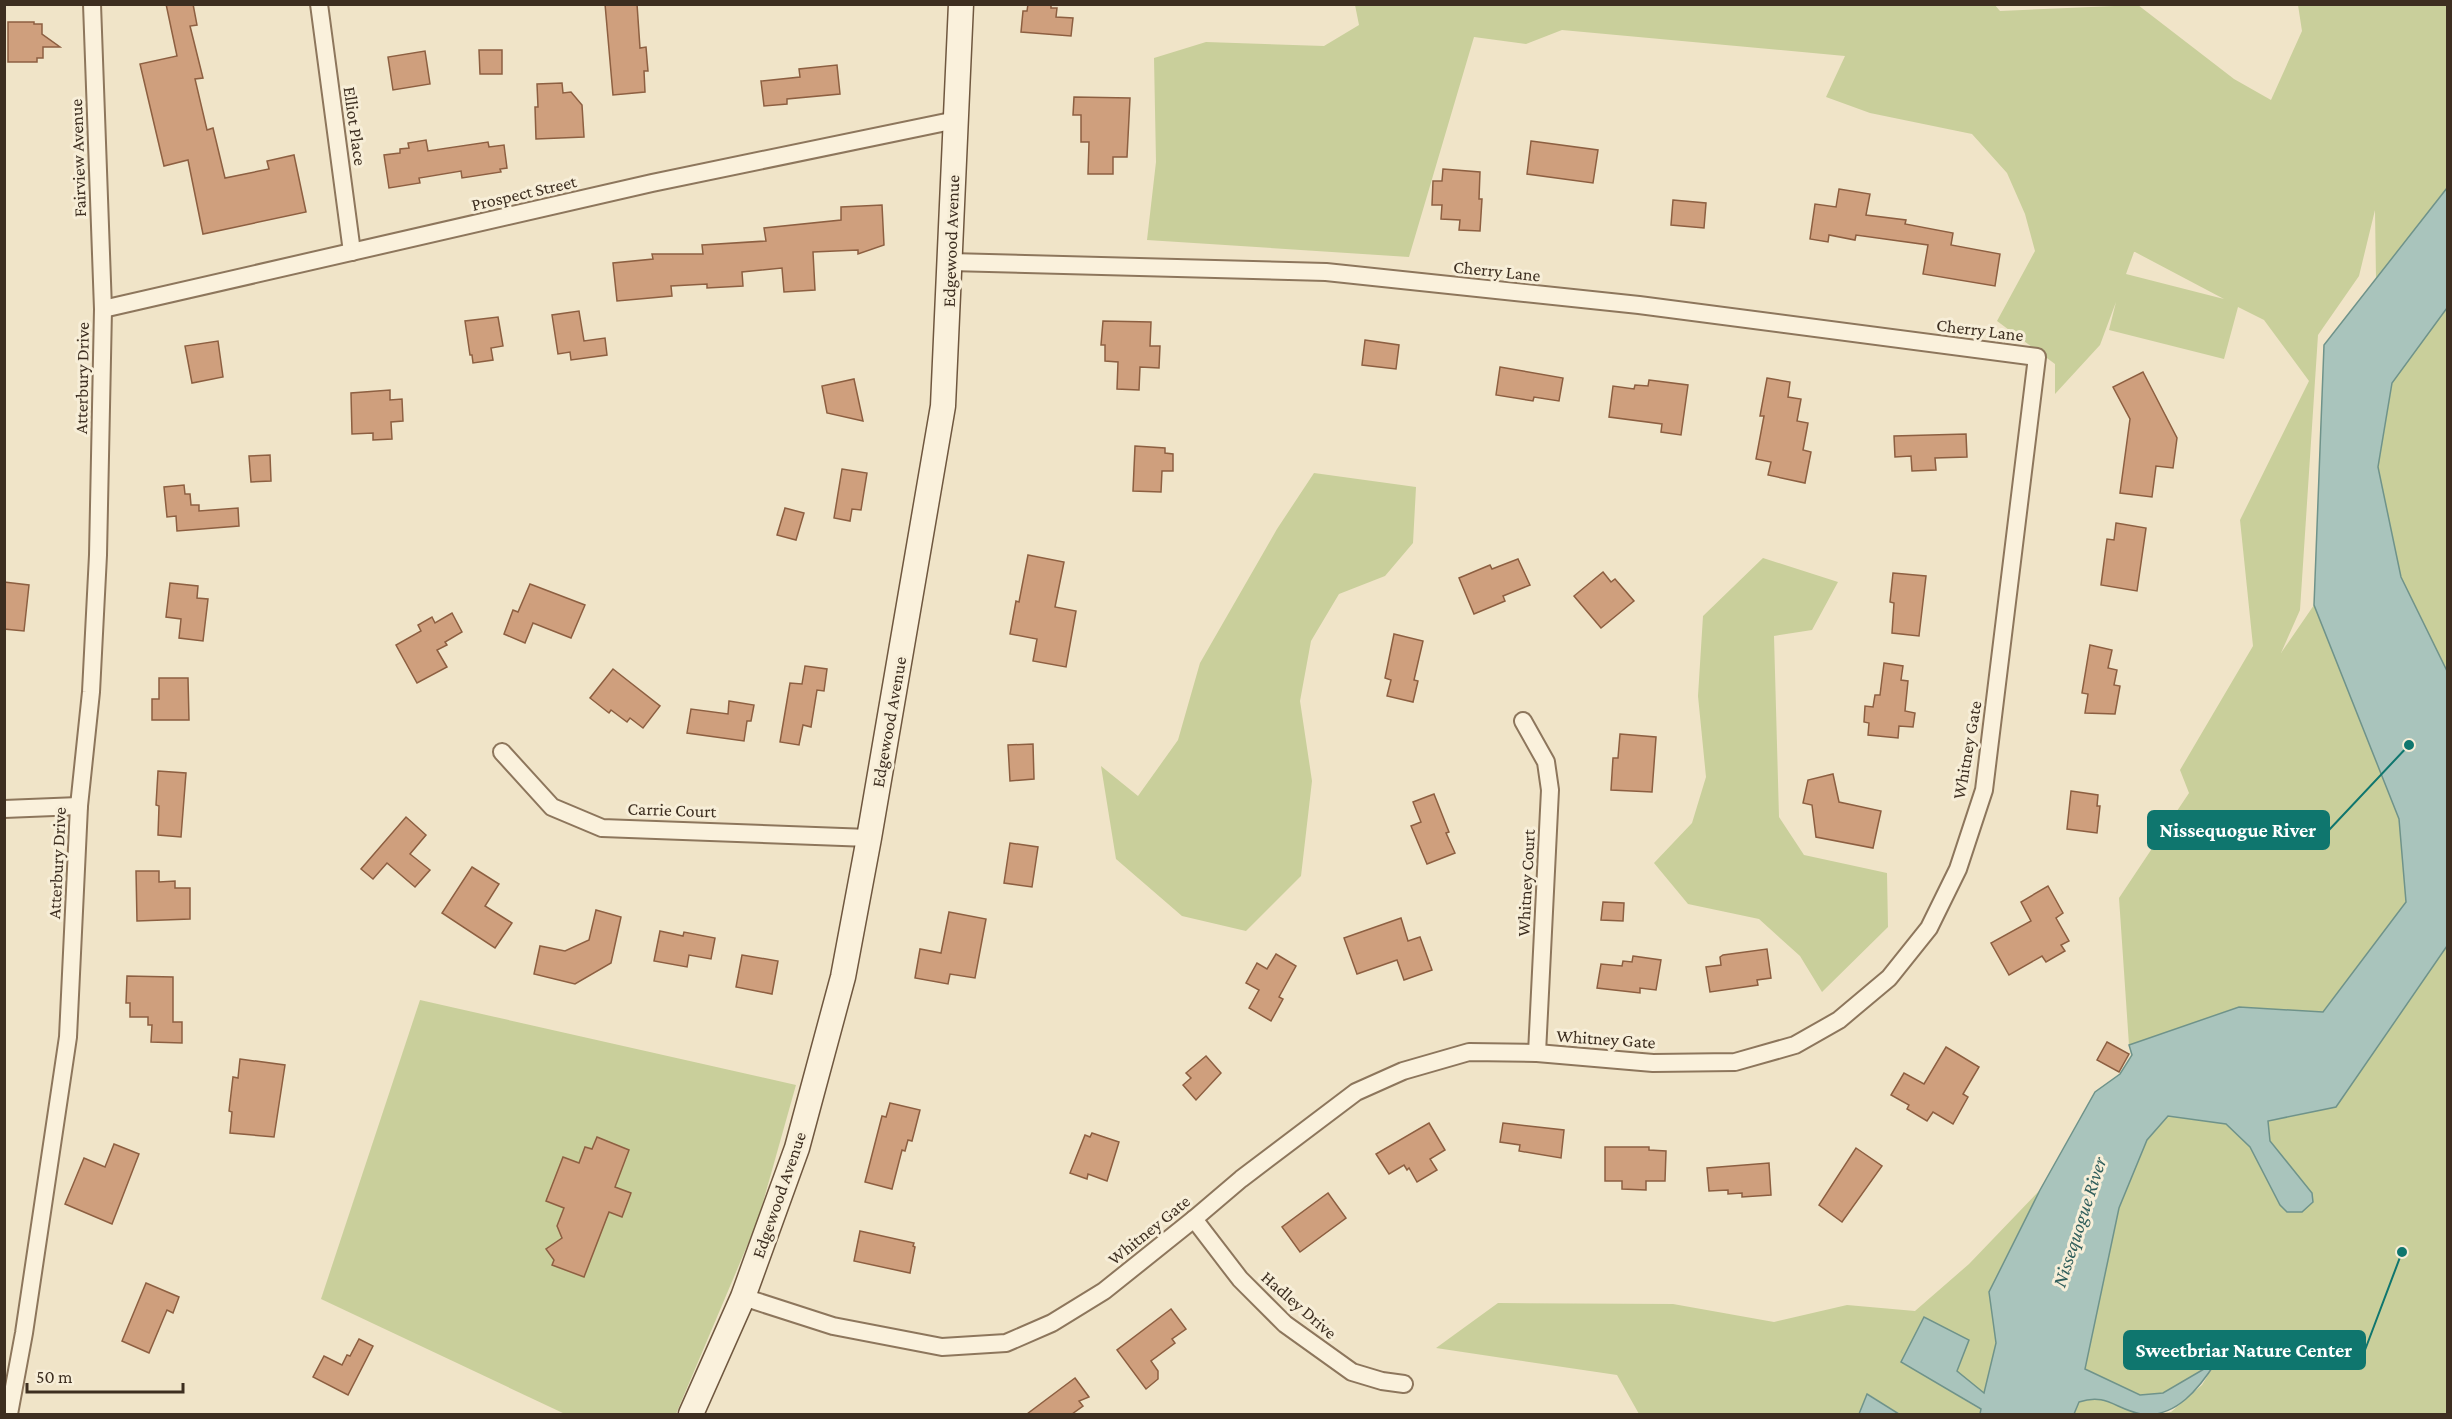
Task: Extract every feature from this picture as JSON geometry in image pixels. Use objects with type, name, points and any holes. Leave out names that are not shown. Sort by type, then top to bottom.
[{"type":"main road","name":"Edgewood Avenue","points":[[691,1414],[743,1297],[797,1148],[843,977],[943,406],[961,4]]},
{"type":"street","name":"Fairview Avenue","points":[[92,4],[103,309]]},
{"type":"street","name":"Elliot Place","points":[[319,4],[352,252]]},
{"type":"street","name":"Prospect Street","points":[[103,309],[651,183],[956,120]]},
{"type":"street","name":"Cherry Lane","points":[[950,262],[1326,272],[1639,305],[2037,357]]},
{"type":"street","name":"Atterbury Drive","points":[[9,1414],[24,1333],[68,1037],[79,806],[91,692],[98,555],[103,309]]},
{"type":"street","name":"Whitney Gate","points":[[743,1297],[833,1326],[942,1347],[1006,1343],[1052,1323],[1104,1290],[1194,1220],[1241,1179],[1356,1092],[1402,1071],[1469,1053],[1537,1053],[1653,1063],[1735,1062],[1795,1045],[1839,1020],[1889,978],[1929,928],[1958,869],[1984,790],[2037,357]]},
{"type":"street","name":"Whitney Court","points":[[1523,721],[1546,762],[1550,782],[1537,1053]]},
{"type":"street","name":"Carrie Court","points":[[502,752],[552,807],[602,828],[869,837]]},
{"type":"street","points":[[4,809],[79,806]]},
{"type":"street","name":"Hadley Drive","points":[[1194,1220],[1240,1279],[1285,1324],[1352,1372],[1382,1381],[1404,1384]]},
{"type":"green space","points":[[1994,4],[2000,11],[2138,5],[2234,79],[2271,100],[2302,31],[2298,5],[2447,5],[2447,188],[2376,279],[2375,210],[2359,276],[2318,335],[2300,610],[2281,653],[2314,605],[2400,819],[2406,902],[2323,1012],[2239,1007],[2129,1045],[2119,898],[2189,793],[2180,770],[2253,646],[2240,520],[2309,381],[2264,320],[2238,307],[2224,359],[2109,330],[2116,302],[2100,345],[2055,394],[2055,364],[1997,321],[2035,251],[2025,214],[2007,173],[1972,134],[1870,113],[1826,97],[1845,56],[1562,30],[1526,44],[1474,37],[1409,257],[1147,240],[1156,162],[1154,58],[1206,42],[1324,46],[1359,25],[1355,5]],"holes":[[[2135,252],[2224,299],[2126,274]]]},
{"type":"green space","points":[[2447,308],[2447,671],[2401,577],[2378,467],[2392,383]]},
{"type":"green space","points":[[1314,473],[1416,487],[1413,543],[1385,576],[1339,594],[1311,641],[1300,701],[1312,781],[1301,876],[1246,931],[1182,916],[1116,859],[1101,766],[1138,796],[1178,740],[1200,663],[1277,529]]},
{"type":"green space","points":[[1763,558],[1838,582],[1812,630],[1774,636],[1779,817],[1804,855],[1887,873],[1888,927],[1822,992],[1800,956],[1759,919],[1688,904],[1654,863],[1692,823],[1706,777],[1698,696],[1703,616]]},
{"type":"green space","points":[[2447,946],[2447,1414],[2156,1414],[2171,1412],[2202,1385],[2215,1363],[2163,1393],[2140,1395],[2085,1369],[2119,1208],[2147,1140],[2168,1116],[2226,1124],[2250,1147],[2280,1205],[2286,1163],[2270,1141],[2268,1121],[2336,1107]]},
{"type":"green space","points":[[420,1000],[796,1085],[758,1220],[676,1414],[565,1414],[321,1299]]},
{"type":"green space","points":[[2040,1190],[1989,1292],[1996,1343],[1984,1394],[1957,1371],[1901,1361],[1981,1410],[1980,1414],[1899,1414],[1868,1394],[1859,1414],[1639,1414],[1617,1375],[1436,1348],[1498,1303],[1673,1304],[1774,1322],[1847,1305],[1915,1311],[1969,1264]]},
{"type":"green space","points":[[2095,1397],[2142,1414],[2074,1414],[2079,1402]]},
{"type":"water","name":"Nissequogue River","points":[[2447,188],[2447,308],[2392,383],[2378,467],[2401,577],[2447,671],[2447,946],[2336,1107],[2268,1121],[2270,1141],[2312,1193],[2313,1202],[2302,1212],[2287,1212],[2280,1205],[2250,1147],[2226,1124],[2168,1116],[2147,1140],[2119,1208],[2085,1369],[2140,1395],[2163,1393],[2216,1362],[2194,1391],[2176,1406],[2165,1412],[2154,1414],[2132,1412],[2097,1399],[2079,1402],[2074,1414],[1980,1414],[1981,1409],[1901,1362],[1924,1317],[1969,1340],[1957,1371],[1984,1393],[1996,1343],[1989,1292],[2040,1190],[2095,1092],[2120,1074],[2132,1055],[2129,1045],[2239,1007],[2323,1012],[2406,902],[2399,819],[2314,605],[2324,345]]},
{"type":"water","points":[[1867,1394],[1899,1414],[1859,1414]]},
{"type":"building","points":[[166,4],[193,4],[197,25],[190,26],[203,78],[195,79],[207,130],[213,128],[225,178],[269,169],[267,161],[294,155],[306,212],[203,234],[188,160],[164,166],[140,64],[177,56]]},
{"type":"building","points":[[605,4],[637,4],[640,48],[646,47],[648,71],[644,71],[645,92],[613,95]]},
{"type":"building","points":[[1028,4],[1051,4],[1051,8],[1057,8],[1056,17],[1073,18],[1071,36],[1021,32],[1023,11],[1027,11]]},
{"type":"building","points":[[8,22],[42,24],[42,34],[60,47],[43,47],[43,58],[37,58],[37,62],[8,62]]},
{"type":"building","points":[[479,50],[502,50],[502,74],[480,74]]},
{"type":"building","points":[[425,51],[430,84],[393,90],[388,57]]},
{"type":"building","points":[[837,65],[840,94],[787,99],[787,104],[764,106],[761,81],[800,77],[799,69]]},
{"type":"building","points":[[562,83],[563,93],[571,92],[582,105],[584,137],[536,139],[537,84]]},
{"type":"building","points":[[1074,97],[1130,98],[1127,157],[1113,157],[1113,174],[1088,174],[1089,142],[1081,142],[1081,115],[1073,115]]},
{"type":"building","points":[[426,140],[428,151],[488,142],[489,147],[504,145],[507,168],[500,169],[501,172],[462,178],[461,171],[419,178],[420,183],[389,188],[384,155],[400,153],[400,149],[409,148],[408,143]]},
{"type":"building","points":[[1531,141],[1598,150],[1593,183],[1527,174]]},
{"type":"building","points":[[1443,169],[1480,172],[1479,199],[1482,199],[1480,231],[1459,230],[1460,220],[1441,219],[1442,205],[1432,205],[1433,181],[1442,181]]},
{"type":"building","points":[[1839,189],[1870,194],[1866,215],[1906,220],[1905,224],[1953,233],[1951,245],[2000,254],[1995,286],[1923,274],[1928,245],[1856,235],[1855,240],[1829,235],[1828,242],[1810,239],[1815,204],[1836,207]]},
{"type":"building","points":[[1673,200],[1706,203],[1704,228],[1671,225]]},
{"type":"building","points":[[882,205],[884,245],[858,254],[858,250],[813,252],[815,290],[784,292],[782,268],[742,272],[743,286],[707,288],[707,284],[671,286],[672,296],[617,301],[613,263],[653,259],[652,254],[703,254],[702,245],[766,241],[764,228],[841,220],[841,207]]},
{"type":"building","points":[[579,311],[584,341],[605,338],[607,355],[571,360],[570,352],[558,354],[552,315]]},
{"type":"building","points":[[498,317],[503,346],[491,348],[493,360],[473,363],[465,321]]},
{"type":"building","points":[[1103,321],[1151,322],[1150,346],[1160,346],[1159,368],[1140,367],[1139,390],[1117,389],[1118,362],[1105,361],[1105,345],[1101,345]]},
{"type":"building","points":[[1365,340],[1399,345],[1396,369],[1362,365]]},
{"type":"building","points":[[218,341],[223,377],[192,383],[185,346]]},
{"type":"building","points":[[1500,367],[1563,378],[1559,401],[1534,397],[1533,401],[1496,395]]},
{"type":"building","points":[[2143,372],[2177,438],[2173,468],[2156,466],[2152,497],[2120,493],[2130,419],[2113,387]]},
{"type":"building","points":[[1767,378],[1790,382],[1788,397],[1801,399],[1797,421],[1808,423],[1803,450],[1811,452],[1805,483],[1768,475],[1771,462],[1756,459],[1764,416],[1760,416]]},
{"type":"building","points":[[854,379],[863,421],[827,413],[822,386]]},
{"type":"building","points":[[1649,380],[1688,385],[1681,435],[1661,432],[1662,424],[1609,417],[1613,386],[1634,389],[1635,385],[1648,386]]},
{"type":"building","points":[[390,390],[390,400],[402,399],[403,421],[391,422],[392,439],[373,440],[373,433],[352,434],[351,393]]},
{"type":"building","points":[[1966,434],[1967,457],[1935,458],[1936,470],[1912,471],[1911,456],[1895,457],[1894,436]]},
{"type":"building","points":[[1135,446],[1165,448],[1165,453],[1173,454],[1173,471],[1162,471],[1161,492],[1133,491]]},
{"type":"building","points":[[270,455],[271,481],[251,482],[249,456]]},
{"type":"building","points":[[842,469],[867,473],[861,510],[852,509],[850,521],[834,518]]},
{"type":"building","points":[[184,485],[185,494],[190,494],[191,505],[199,505],[199,511],[238,508],[239,526],[177,531],[176,516],[167,517],[164,487]]},
{"type":"building","points":[[785,508],[804,513],[796,540],[777,535]]},
{"type":"building","points":[[2116,523],[2146,528],[2137,591],[2101,585],[2107,539],[2114,540]]},
{"type":"building","points":[[1028,555],[1064,562],[1055,607],[1076,611],[1066,667],[1033,661],[1037,639],[1010,634]]},
{"type":"building","points":[[1518,559],[1530,585],[1503,596],[1505,601],[1474,614],[1459,578],[1490,565],[1492,569]]},
{"type":"building","points":[[1603,572],[1611,582],[1615,579],[1634,601],[1601,628],[1574,596]]},
{"type":"building","points":[[1893,573],[1926,576],[1919,636],[1892,633],[1894,603],[1890,602]]},
{"type":"building","points":[[4,582],[29,585],[24,631],[4,629]]},
{"type":"building","points":[[170,583],[198,586],[197,598],[208,599],[203,641],[179,638],[181,619],[166,617]]},
{"type":"building","points":[[530,584],[585,605],[571,638],[533,623],[525,643],[504,634],[513,610],[518,612]]},
{"type":"building","points":[[452,613],[462,632],[445,642],[447,645],[437,650],[447,667],[417,683],[396,645],[421,631],[418,625],[432,617],[435,623]]},
{"type":"building","points":[[1394,634],[1423,641],[1414,680],[1418,681],[1413,702],[1387,696],[1391,680],[1385,678]]},
{"type":"building","points":[[2090,645],[2112,650],[2108,668],[2117,670],[2114,685],[2120,686],[2115,714],[2085,713],[2088,694],[2082,693]]},
{"type":"building","points":[[1884,663],[1903,666],[1901,680],[1908,681],[1905,711],[1915,713],[1913,727],[1899,726],[1898,738],[1868,735],[1869,723],[1864,722],[1865,706],[1873,707],[1875,695],[1880,695]]},
{"type":"building","points":[[805,666],[827,669],[824,691],[817,690],[811,727],[803,725],[799,745],[780,742],[790,683],[802,684]]},
{"type":"building","points":[[613,669],[660,706],[643,728],[630,718],[627,722],[611,710],[609,713],[590,698]]},
{"type":"building","points":[[159,678],[188,678],[189,720],[152,720],[152,699],[159,699]]},
{"type":"building","points":[[729,701],[754,705],[751,721],[747,721],[744,741],[687,733],[691,709],[728,714]]},
{"type":"building","points":[[1620,734],[1656,737],[1652,792],[1611,790],[1613,758],[1618,758]]},
{"type":"building","points":[[1033,744],[1034,779],[1010,781],[1008,745]]},
{"type":"building","points":[[158,771],[186,773],[181,837],[158,835],[159,806],[156,805]]},
{"type":"building","points":[[1833,774],[1839,802],[1881,811],[1873,848],[1816,837],[1812,805],[1803,803],[1808,780]]},
{"type":"building","points":[[2071,791],[2098,795],[2097,806],[2100,806],[2097,833],[2067,829]]},
{"type":"building","points":[[1434,794],[1455,853],[1427,864],[1411,826],[1421,822],[1413,802]]},
{"type":"building","points":[[406,817],[426,835],[410,854],[430,870],[415,887],[387,863],[373,879],[361,869]]},
{"type":"building","points":[[1010,843],[1038,847],[1032,887],[1004,883]]},
{"type":"building","points":[[472,867],[499,884],[485,906],[512,923],[495,948],[442,913]]},
{"type":"building","points":[[136,871],[159,871],[159,882],[175,881],[175,888],[190,888],[190,919],[137,921]]},
{"type":"building","points":[[2048,886],[2063,913],[2056,918],[2069,941],[2061,945],[2065,951],[2046,962],[2042,956],[2009,975],[1991,943],[2031,921],[2021,902]]},
{"type":"building","points":[[1603,902],[1624,903],[1623,921],[1601,920]]},
{"type":"building","points":[[596,910],[621,917],[611,963],[575,984],[534,974],[540,946],[565,951],[589,940]]},
{"type":"building","points":[[949,912],[986,919],[975,978],[950,974],[948,984],[915,978],[920,949],[941,953]]},
{"type":"building","points":[[1401,918],[1408,941],[1420,937],[1432,970],[1404,980],[1397,960],[1357,974],[1344,938]]},
{"type":"building","points":[[660,931],[683,936],[684,932],[715,938],[711,959],[689,955],[687,967],[654,961]]},
{"type":"building","points":[[1767,949],[1771,978],[1757,980],[1758,985],[1710,992],[1706,967],[1721,965],[1720,957],[1723,955]]},
{"type":"building","points":[[1276,954],[1296,966],[1279,997],[1283,999],[1271,1021],[1249,1008],[1259,990],[1246,983],[1257,963],[1267,969]]},
{"type":"building","points":[[742,955],[778,961],[772,994],[736,987]]},
{"type":"building","points":[[1633,956],[1661,960],[1656,990],[1640,988],[1640,993],[1597,988],[1601,964],[1622,966],[1623,961],[1632,962]]},
{"type":"building","points":[[127,976],[173,977],[173,1022],[182,1022],[182,1043],[151,1042],[152,1025],[148,1025],[148,1017],[130,1017],[130,1003],[126,1003]]},
{"type":"building","points":[[2107,1042],[2129,1054],[2119,1072],[2097,1060]]},
{"type":"building","points":[[1946,1047],[1979,1067],[1963,1094],[1968,1097],[1953,1124],[1933,1112],[1927,1121],[1907,1109],[1909,1105],[1891,1095],[1904,1073],[1924,1084]]},
{"type":"building","points":[[1206,1056],[1221,1073],[1196,1100],[1183,1085],[1191,1078],[1186,1073]]},
{"type":"building","points":[[240,1059],[285,1065],[274,1137],[230,1133],[232,1112],[229,1111],[233,1077],[238,1078]]},
{"type":"building","points":[[890,1103],[920,1110],[912,1141],[908,1140],[905,1151],[902,1150],[892,1189],[865,1182],[882,1116],[886,1117]]},
{"type":"building","points":[[1429,1123],[1445,1150],[1430,1159],[1437,1170],[1417,1182],[1409,1168],[1407,1170],[1404,1165],[1389,1174],[1376,1154]]},
{"type":"building","points":[[1503,1123],[1564,1130],[1561,1158],[1519,1151],[1520,1145],[1500,1142]]},
{"type":"building","points":[[1092,1133],[1119,1142],[1107,1181],[1088,1174],[1087,1179],[1070,1173],[1085,1135],[1090,1137]]},
{"type":"building","points":[[597,1137],[629,1150],[615,1187],[631,1193],[622,1217],[609,1212],[584,1277],[552,1265],[554,1260],[546,1249],[562,1238],[557,1226],[564,1208],[546,1201],[563,1157],[579,1163],[585,1147],[592,1149]]},
{"type":"building","points":[[114,1144],[139,1154],[112,1224],[65,1204],[84,1158],[105,1167]]},
{"type":"building","points":[[1605,1147],[1649,1147],[1649,1150],[1666,1151],[1665,1181],[1646,1181],[1646,1190],[1622,1189],[1622,1181],[1605,1181]]},
{"type":"building","points":[[1856,1148],[1882,1166],[1842,1222],[1819,1205]]},
{"type":"building","points":[[1769,1163],[1771,1195],[1742,1197],[1742,1193],[1728,1194],[1728,1190],[1709,1191],[1707,1168]]},
{"type":"building","points":[[1328,1193],[1346,1218],[1300,1252],[1282,1227]]},
{"type":"building","points":[[860,1231],[914,1243],[910,1273],[854,1261]]},
{"type":"building","points":[[146,1283],[179,1297],[173,1313],[167,1310],[149,1353],[122,1341]]},
{"type":"building","points":[[1171,1309],[1186,1329],[1172,1339],[1175,1343],[1151,1361],[1158,1371],[1158,1379],[1146,1389],[1117,1350]]},
{"type":"building","points":[[359,1339],[373,1346],[348,1395],[313,1377],[324,1356],[342,1365]]},
{"type":"building","points":[[1075,1378],[1089,1397],[1079,1401],[1083,1406],[1072,1414],[1027,1414]]},
{"type":"place","name":"Nissequogue River","points":[[2409,745]]},
{"type":"place","name":"Sweetbriar Nature Center","points":[[2402,1252]]}]
